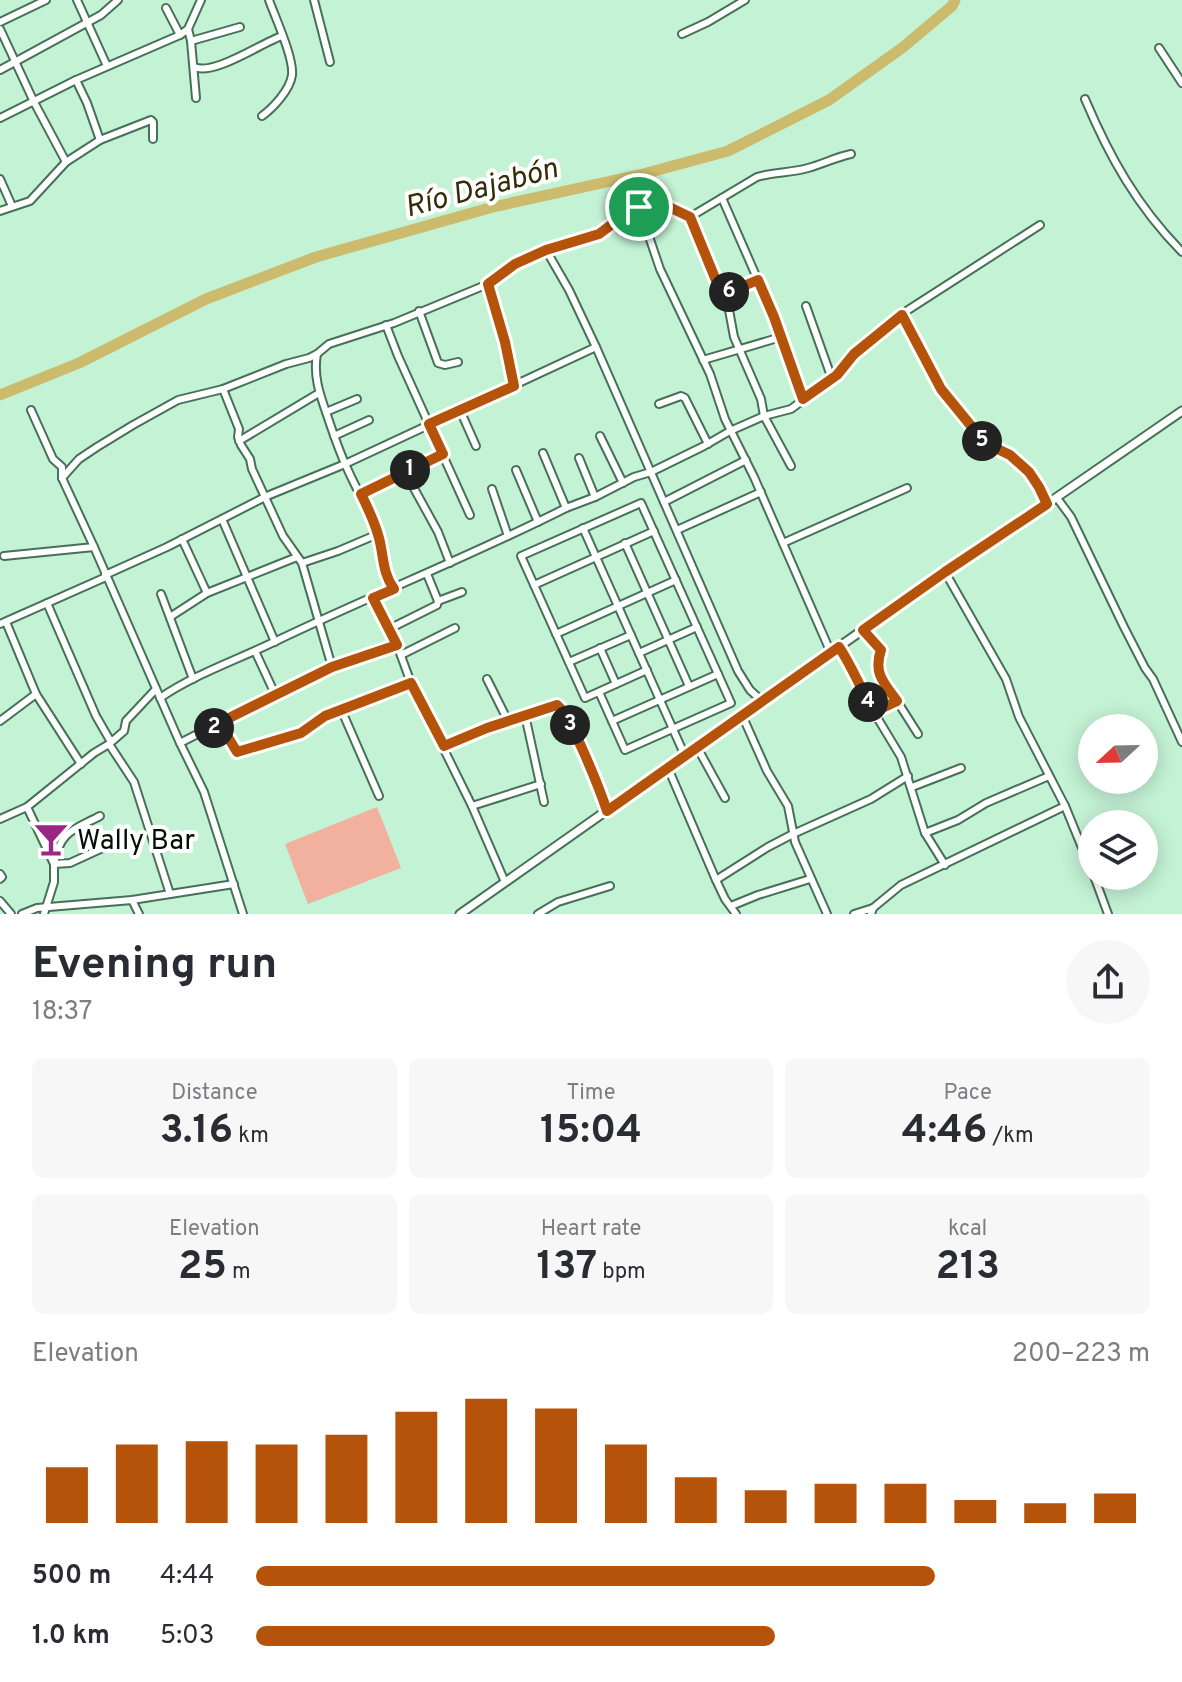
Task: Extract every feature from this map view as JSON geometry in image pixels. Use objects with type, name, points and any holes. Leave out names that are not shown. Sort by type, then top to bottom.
[{"type":"street","points":[[0,22],[46,0]]},
{"type":"street","points":[[77,0],[107,66]]},
{"type":"street","points":[[0,70],[101,15],[118,0]]},
{"type":"street","points":[[0,118],[76,80],[180,35],[188,29],[201,0]]},
{"type":"street","points":[[262,116],[276,106],[292,76],[290,59],[270,0]]},
{"type":"street","points":[[314,0],[330,62]]},
{"type":"street","points":[[682,34],[745,0]]},
{"type":"street","points":[[166,8],[180,35]]},
{"type":"street","points":[[191,41],[240,27]]},
{"type":"street","points":[[0,29],[66,162]]},
{"type":"street","points":[[188,29],[196,98]]},
{"type":"street","points":[[194,67],[210,69],[282,36]]},
{"type":"street","points":[[1159,48],[1182,83]]},
{"type":"street","points":[[76,80],[100,140]]},
{"type":"street","points":[[1085,99],[1103,142],[1125,181],[1152,220],[1182,252]]},
{"type":"street","points":[[0,211],[30,201],[66,162],[100,140],[151,120],[153,139]]},
{"type":"street","points":[[690,217],[757,177],[804,169],[851,154]]},
{"type":"street","points":[[0,179],[12,206]]},
{"type":"street","points":[[722,198],[781,337],[803,399]]},
{"type":"street","points":[[62,478],[79,459],[178,400],[223,389],[317,354],[329,344],[488,284],[515,264],[546,250],[605,231],[631,210],[649,205],[669,207],[690,217],[729,310],[734,337],[761,399],[764,416],[791,466]]},
{"type":"street","points":[[639,207],[660,269],[831,653]]},
{"type":"street","points":[[160,698],[179,685],[651,472],[730,431],[764,416],[791,409],[832,379],[854,354],[902,315],[1040,225]]},
{"type":"street","points":[[546,250],[596,347],[738,671],[750,690],[762,701]]},
{"type":"street","points":[[722,295],[758,280]]},
{"type":"street","points":[[488,284],[514,386]]},
{"type":"street","points":[[806,306],[832,379]]},
{"type":"street","points":[[419,311],[438,363],[458,362]]},
{"type":"street","points":[[902,315],[941,389],[985,443],[1010,455],[1029,472],[1047,504]]},
{"type":"street","points":[[386,325],[470,515]]},
{"type":"street","points":[[703,360],[781,337]]},
{"type":"street","points":[[81,764],[36,694],[3,623],[267,496],[345,464],[596,347]]},
{"type":"street","points":[[317,354],[315,371],[319,393],[345,464],[378,534],[383,567],[394,589]]},
{"type":"street","points":[[223,389],[239,429],[239,441],[250,459],[283,536],[300,560],[332,667]]},
{"type":"street","points":[[239,441],[319,393]]},
{"type":"street","points":[[659,404],[681,396],[685,398],[708,444]]},
{"type":"street","points":[[326,412],[357,399]]},
{"type":"street","points":[[31,410],[53,459],[62,467],[62,478],[204,792],[243,914]]},
{"type":"street","points":[[460,410],[476,446]]},
{"type":"street","points":[[460,914],[945,572],[1182,411]]},
{"type":"street","points":[[334,436],[369,420]]},
{"type":"street","points":[[600,436],[623,483]]},
{"type":"street","points":[[543,453],[566,508]]},
{"type":"street","points":[[361,494],[443,454]]},
{"type":"street","points":[[579,458],[595,497]]},
{"type":"street","points":[[664,502],[746,460]]},
{"type":"street","points":[[516,470],[538,522]]},
{"type":"street","points":[[405,472],[438,532],[450,563]]},
{"type":"street","points":[[783,543],[907,488]]},
{"type":"street","points":[[492,489],[508,536]]},
{"type":"street","points":[[677,530],[761,492]]},
{"type":"street","points":[[1057,498],[1071,517],[1182,742]]},
{"type":"street","points":[[599,692],[625,750],[731,703],[641,503],[521,556],[585,698],[647,670]]},
{"type":"street","points":[[222,519],[275,642]]},
{"type":"street","points":[[583,528],[685,756]]},
{"type":"street","points":[[534,585],[654,531]]},
{"type":"street","points":[[170,617],[207,593],[247,577],[338,551],[378,534]]},
{"type":"street","points":[[182,539],[207,593]]},
{"type":"street","points":[[625,543],[689,686]]},
{"type":"street","points":[[4,556],[94,547]]},
{"type":"street","points":[[945,572],[1006,679],[1019,717],[1078,838]]},
{"type":"street","points":[[427,574],[438,601]]},
{"type":"street","points":[[556,634],[676,580]]},
{"type":"street","points":[[389,629],[437,605],[438,601],[462,592]]},
{"type":"street","points":[[161,594],[193,679]]},
{"type":"street","points":[[373,598],[505,882]]},
{"type":"street","points":[[47,603],[91,704],[134,782],[170,894]]},
{"type":"street","points":[[639,653],[697,627]]},
{"type":"street","points":[[401,655],[455,628]]},
{"type":"street","points":[[863,630],[881,650],[878,671],[918,734]]},
{"type":"street","points":[[569,662],[631,635]]},
{"type":"street","points":[[180,743],[332,667],[397,645]]},
{"type":"street","points":[[839,647],[901,757],[925,833],[945,865]]},
{"type":"street","points":[[600,648],[616,684]]},
{"type":"street","points":[[255,651],[275,694]]},
{"type":"street","points":[[612,721],[718,674]]},
{"type":"street","points":[[487,679],[508,721]]},
{"type":"street","points":[[211,727],[223,729],[237,752],[301,733],[325,716],[411,683]]},
{"type":"street","points":[[0,819],[27,807],[110,743],[124,731],[126,721],[156,689]]},
{"type":"street","points":[[0,721],[36,694]]},
{"type":"street","points":[[875,714],[897,701]]},
{"type":"street","points":[[444,746],[557,705],[562,709],[598,785],[607,811]]},
{"type":"street","points":[[341,709],[379,796]]},
{"type":"street","points":[[525,715],[544,802]]},
{"type":"street","points":[[742,715],[767,771],[788,806],[795,842],[827,914]]},
{"type":"street","points":[[697,747],[725,798]]},
{"type":"street","points":[[668,768],[716,880],[736,914]]},
{"type":"street","points":[[912,787],[961,768]]},
{"type":"street","points":[[716,880],[793,834],[871,799],[908,776]]},
{"type":"street","points":[[925,833],[1049,776]]},
{"type":"street","points":[[472,806],[541,784]]},
{"type":"street","points":[[854,914],[872,911],[901,885],[1065,806]]},
{"type":"street","points":[[27,807],[54,864]]},
{"type":"street","points":[[46,910],[54,882],[57,851],[64,835],[100,816]]},
{"type":"street","points":[[54,864],[70,863],[118,841]]},
{"type":"street","points":[[731,906],[810,879]]},
{"type":"street","points":[[22,914],[37,908],[46,910],[132,900],[234,884]]},
{"type":"street","points":[[538,914],[558,902],[610,886]]},
{"type":"street","points":[[1099,890],[1108,914]]},
{"type":"street","points":[[132,900],[139,914]]},
{"type":"street","points":[[0,901],[11,914]]},
{"type":"shaded area","points":[[377,807],[401,868],[308,904],[285,844]]},
{"type":"waterway","name":"Río Dajabón","points":[[0,395],[79,363],[206,299],[316,257],[493,207],[643,174],[728,151],[829,100],[902,48],[952,6],[955,0]]},
{"type":"place","name":"Wally Bar","points":[[51,839]]},
{"type":"route","points":[[659,205],[690,217],[722,295],[758,280],[803,399],[837,375],[854,354],[902,315],[941,389],[985,443],[1010,455],[1029,472],[1047,504],[863,630],[881,650],[878,671],[897,701],[875,714],[839,647],[607,811],[574,734],[557,705],[444,746],[411,683],[325,716],[301,733],[237,752],[223,729],[211,727],[332,667],[397,645],[373,598],[394,589],[387,580],[378,534],[361,494],[443,454],[429,424],[514,386],[488,284],[515,264],[605,231],[639,207],[659,205]]}]
